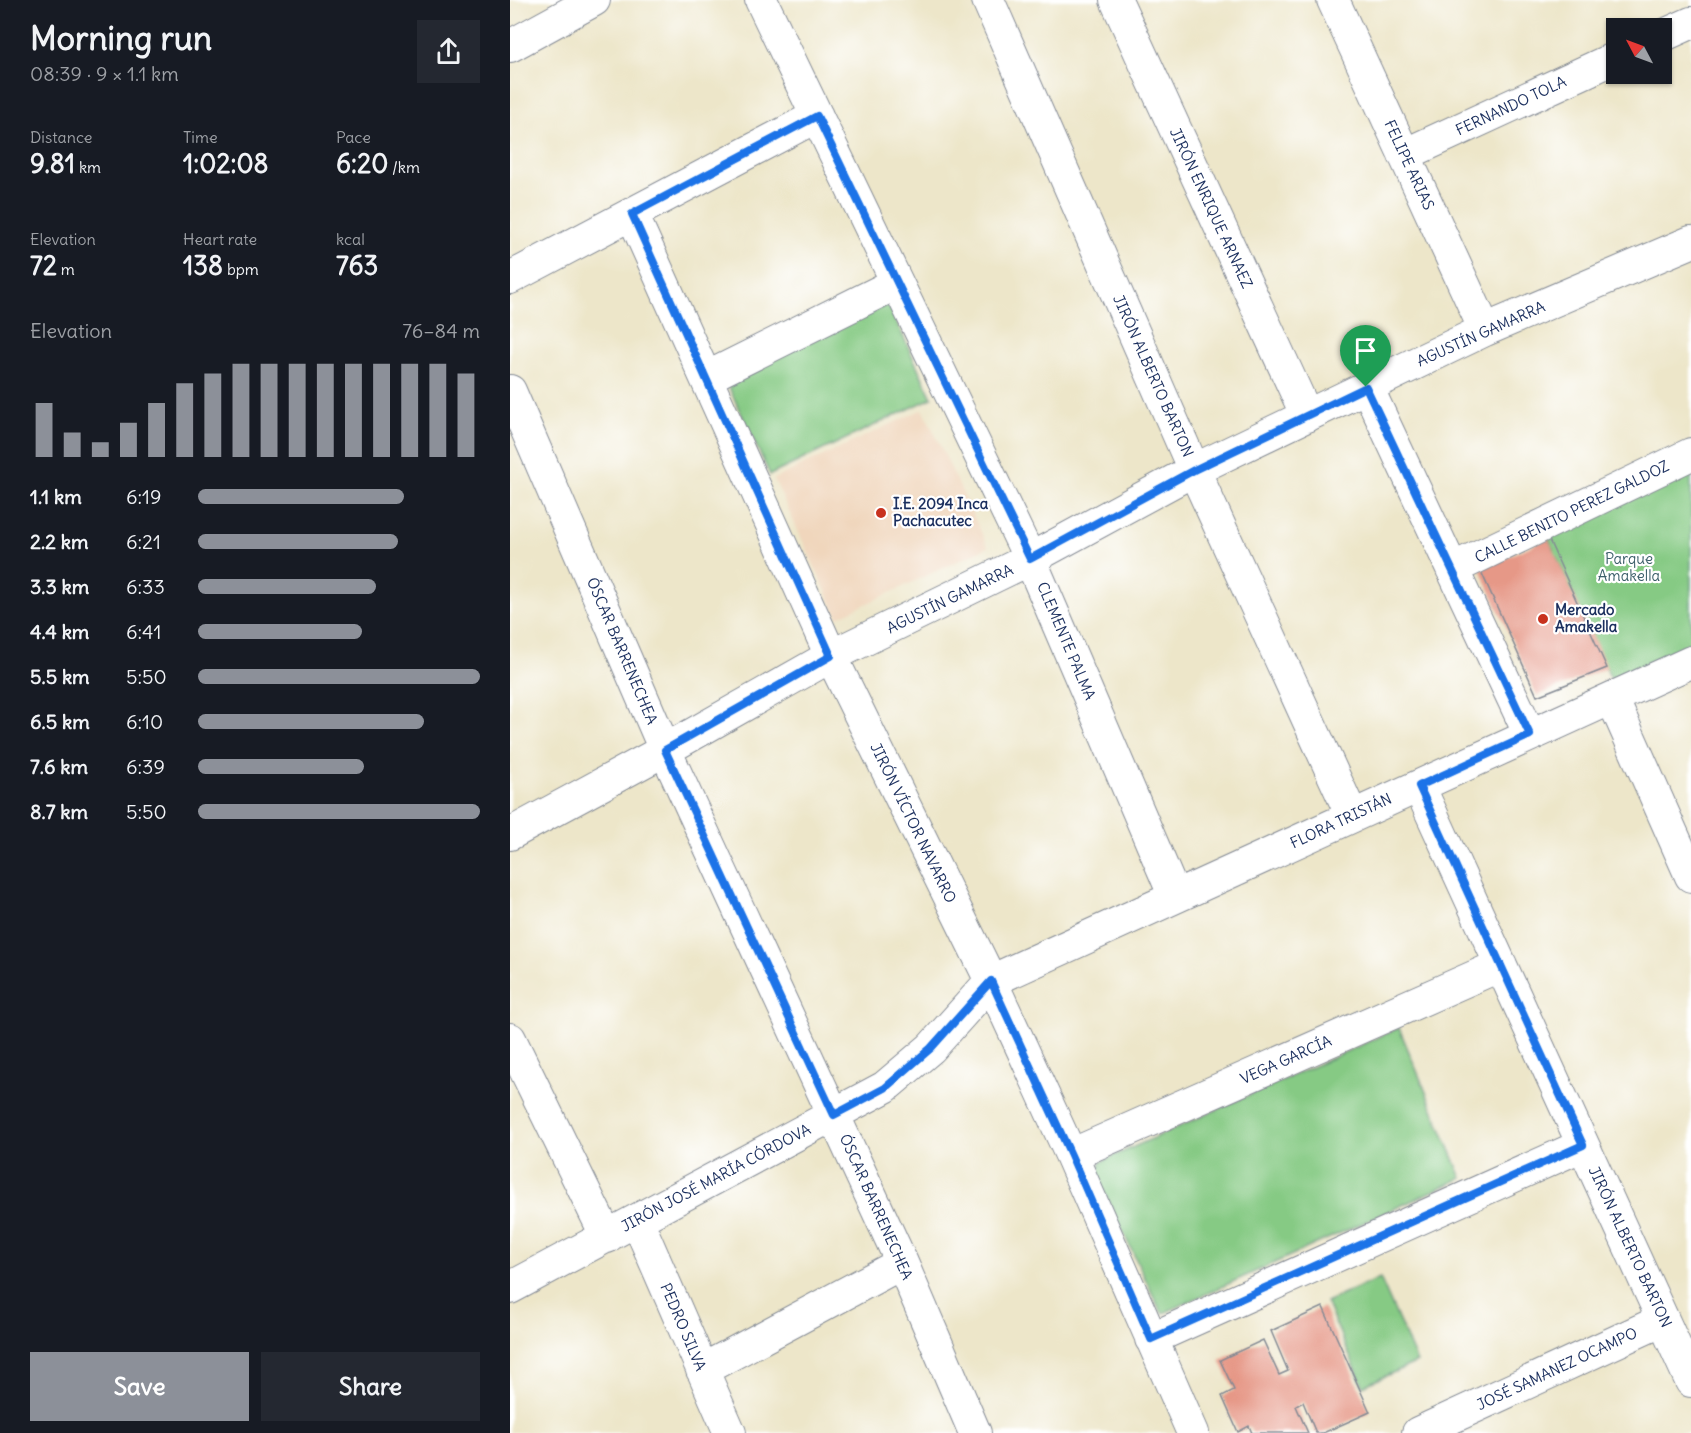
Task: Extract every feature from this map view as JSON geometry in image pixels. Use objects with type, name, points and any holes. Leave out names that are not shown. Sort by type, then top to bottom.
[{"type":"street","points":[[510,46],[594,0]]},
{"type":"street","name":"CLEMENTE PALMA","points":[[761,0],[1030,559],[1175,897]]},
{"type":"street","name":"JIRÓN ALBERTO BARTON","points":[[988,0],[1194,470],[1353,816]]},
{"type":"street","name":"JIRÓN ENRIQUE ARNAEZ","points":[[1116,0],[1307,416]]},
{"type":"street","name":"FELIPE ARIAS","points":[[1333,0],[1485,330]]},
{"type":"street","points":[[1684,0],[1691,15]]},
{"type":"street","points":[[1672,32],[1691,23]]},
{"type":"street","name":"FERNANDO TOLA","points":[[1404,155],[1606,62]]},
{"type":"street","points":[[510,278],[817,116]]},
{"type":"street","name":"JIRÓN VÍCTOR NAVARRO","points":[[632,214],[831,656],[991,981],[1071,1155],[1193,1433]]},
{"type":"street","name":"AGUSTÍN GAMARRA","points":[[510,834],[831,656],[1030,559],[1194,470],[1485,330],[1691,242]]},
{"type":"street","points":[[706,378],[897,283]]},
{"type":"street","points":[[1366,387],[1530,735]]},
{"type":"street","name":"ÓSCAR BARRENECHEA","points":[[510,391],[665,750],[902,1263],[975,1433]]},
{"type":"street","name":"CALLE BENITO PEREZ GALDOZ","points":[[1452,569],[1691,454]]},
{"type":"street","name":"FLORA TRISTÁN","points":[[991,981],[1691,662]]},
{"type":"street","points":[[1612,698],[1691,876]]},
{"type":"street","name":"JIRÓN ALBERTO BARTON","points":[[1419,786],[1691,1381]]},
{"type":"street","name":"VEGA GARCÍA","points":[[1071,1155],[1501,965]]},
{"type":"street","name":"JIRÓN JOSÉ MARÍA CÓRDOVA","points":[[510,1288],[885,1088],[931,1048],[991,981]]},
{"type":"street","points":[[510,1039],[607,1237]]},
{"type":"street","points":[[1151,1339],[1583,1145]]},
{"type":"street","name":"PEDRO SILVA","points":[[637,1220],[730,1433]]},
{"type":"street","points":[[702,1370],[902,1263]]},
{"type":"street","name":"JOSÉ SAMANEZ OCAMPO","points":[[1418,1433],[1663,1320]]},
{"type":"shaded area","name":"I.E. 2094 Inca Pachacutec","points":[[923,409],[988,547],[838,617],[774,479]]},
{"type":"green space","points":[[888,304],[932,398],[770,475],[726,381]]},
{"type":"green space","name":"Parque Amakella","points":[[1691,467],[1691,644],[1611,679],[1548,538]]},
{"type":"green space","points":[[1399,1028],[1462,1178],[1164,1313],[1160,1310],[1098,1179],[1100,1162]]},
{"type":"green space","points":[[1380,1278],[1417,1362],[1363,1386],[1326,1302]]},
{"type":"building","name":"Mercado Amakella","points":[[1548,538],[1607,668],[1537,696],[1480,569]]},
{"type":"building","points":[[1323,1307],[1370,1412],[1323,1433],[1316,1433],[1303,1402],[1296,1406],[1308,1433],[1252,1433],[1249,1426],[1238,1432],[1222,1396],[1234,1390],[1220,1360],[1263,1340],[1279,1375],[1288,1371],[1271,1331]]},
{"type":"place","name":"I.E. 2094 Inca Pachacutec","points":[[881,513]]},
{"type":"place","name":"Mercado Amakella","points":[[1543,619]]},
{"type":"route","points":[[817,116],[1030,559],[1194,470],[1366,387],[1412,480],[1530,735],[1419,786],[1583,1145],[1151,1339],[1071,1155],[991,981],[931,1048],[885,1088],[834,1115],[665,750],[831,656],[632,214],[817,116]]}]
